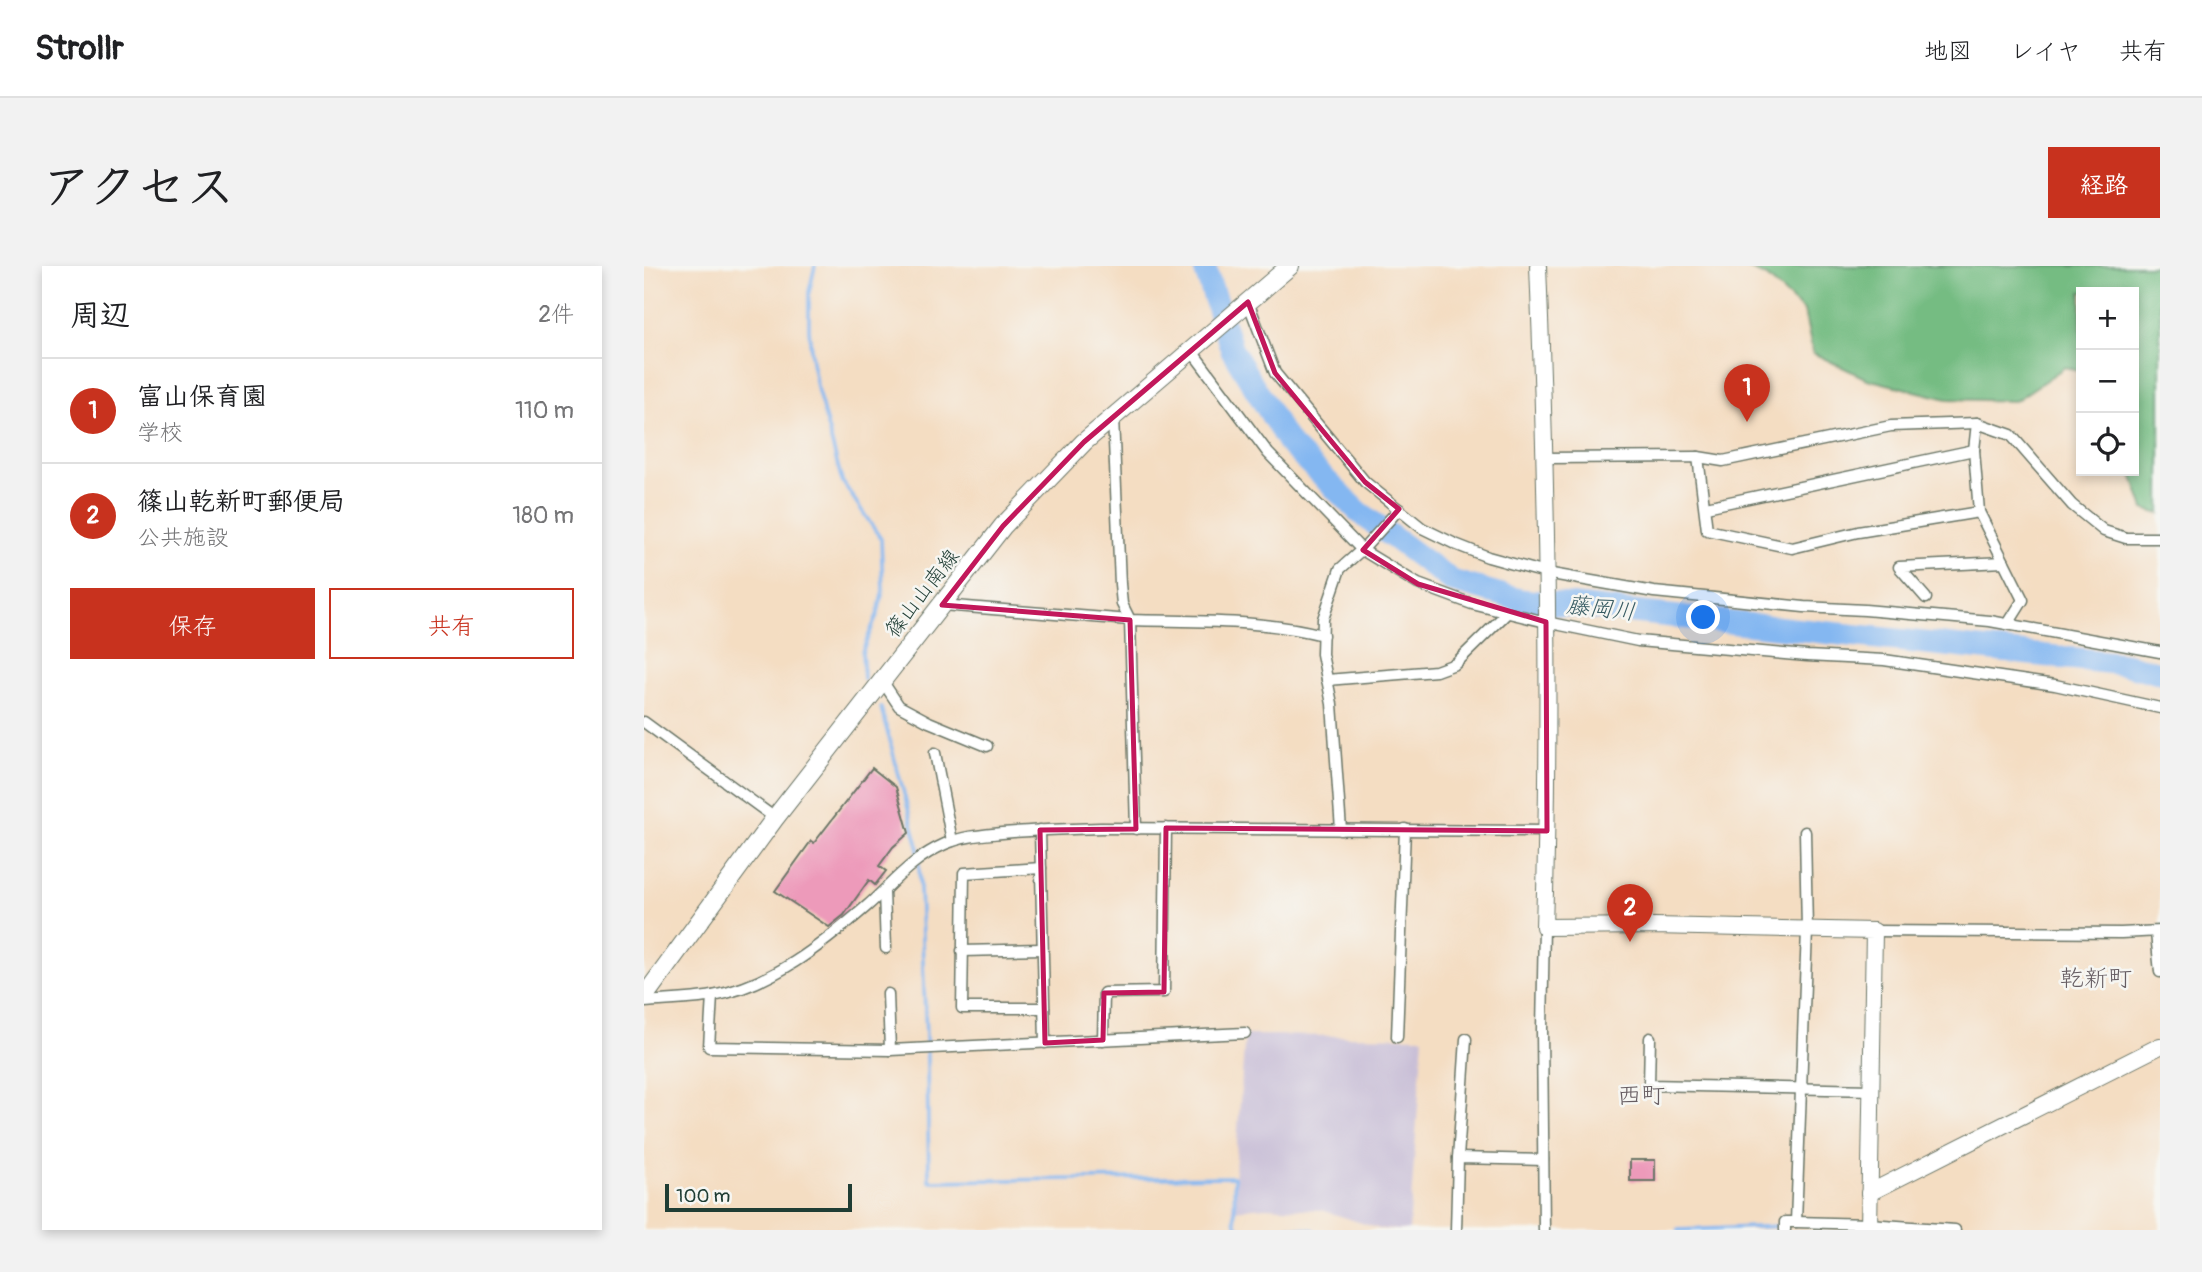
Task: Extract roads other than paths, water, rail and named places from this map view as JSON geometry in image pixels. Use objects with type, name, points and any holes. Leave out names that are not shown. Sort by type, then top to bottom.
[{"type":"main road","name":"篠山山南線","points":[[646,994],[775,818],[1003,526],[1084,442],[1290,266]]},
{"type":"street","points":[[1538,266],[1546,577],[1544,1230]]},
{"type":"street","points":[[1244,305],[1275,373],[1365,482],[1396,511],[1422,528],[1455,544],[1546,577],[1654,592],[2008,624],[2160,652]]},
{"type":"street","points":[[1196,346],[1268,453],[1364,548],[1418,584],[1472,604],[1638,641],[1908,663],[2054,685],[2160,708]]},
{"type":"street","points":[[1114,417],[1120,584],[1122,604],[1130,620],[1136,829]]},
{"type":"street","points":[[1545,457],[1698,457],[1723,461],[1892,426],[1977,423],[2011,435],[2072,505],[2104,531],[2126,538],[2160,538]]},
{"type":"street","points":[[1977,423],[1974,450],[1979,512],[2022,600],[2008,624]]},
{"type":"street","points":[[1706,507],[1974,450]]},
{"type":"street","points":[[1698,457],[1707,530],[1792,548],[1858,531],[1979,512]]},
{"type":"street","points":[[1341,830],[1332,704],[1322,654],[1325,611],[1340,569],[1364,548],[1396,511]]},
{"type":"street","points":[[1926,598],[1899,568],[2004,562]]},
{"type":"street","points":[[942,605],[1130,620],[1226,623],[1304,630],[1323,635]]},
{"type":"street","points":[[1327,680],[1436,671],[1455,664],[1507,613]]},
{"type":"street","points":[[883,682],[899,706],[929,722],[987,746]]},
{"type":"street","points":[[644,722],[775,818]]},
{"type":"street","points":[[935,753],[952,841]]},
{"type":"street","points":[[646,994],[712,996],[741,988],[804,956],[826,941],[884,891],[914,860],[963,837],[1040,830],[1166,828],[1547,831]]},
{"type":"street","points":[[1103,1040],[1104,993],[1164,992],[1166,828]]},
{"type":"street","points":[[1040,830],[1045,1043]]},
{"type":"street","points":[[1397,1037],[1405,830]]},
{"type":"street","points":[[1796,1222],[1807,930],[1805,832]]},
{"type":"street","points":[[1041,867],[964,873],[962,1008],[1044,1007]]},
{"type":"street","points":[[884,891],[886,948]]},
{"type":"street","points":[[1544,927],[2158,932],[2160,972]]},
{"type":"street","points":[[1869,1227],[1874,931]]},
{"type":"street","points":[[962,951],[1042,949]]},
{"type":"street","points":[[888,994],[890,1050]]},
{"type":"street","points":[[712,996],[709,1047],[890,1050],[1245,1033]]},
{"type":"street","points":[[1650,1038],[1649,1086],[1872,1090]]},
{"type":"street","points":[[1456,1230],[1466,1039]]},
{"type":"street","points":[[1869,1193],[2160,1046]]},
{"type":"street","points":[[1458,1158],[1543,1160]]},
{"type":"street","points":[[1785,1230],[1785,1222],[1955,1230]]},
{"type":"waterway","points":[[815,266],[809,292],[809,329],[818,392],[842,481],[881,539],[883,590],[878,613],[862,652],[864,679]]},
{"type":"waterway","name":"藤岡川","points":[[1204,266],[1232,350],[1289,444],[1360,513],[1452,581],[1520,600],[2124,664],[2160,673]]},
{"type":"waterway","points":[[881,708],[918,846],[918,857]]},
{"type":"waterway","points":[[919,864],[929,1181],[1234,1177],[1235,1219],[1237,1227],[1244,1230]]},
{"type":"waterway","points":[[1678,1230],[1784,1226]]},
{"type":"waterway","points":[[1264,1230],[1289,1227],[1314,1230]]},
{"type":"place","name":"富山保育園","points":[[1747,422]]},
{"type":"place","name":"篠山乾新町郵便局","points":[[1630,942]]},
{"type":"district","name":"乾新町","points":[[2096,978]]},
{"type":"district","name":"西町","points":[[1641,1095]]}]
